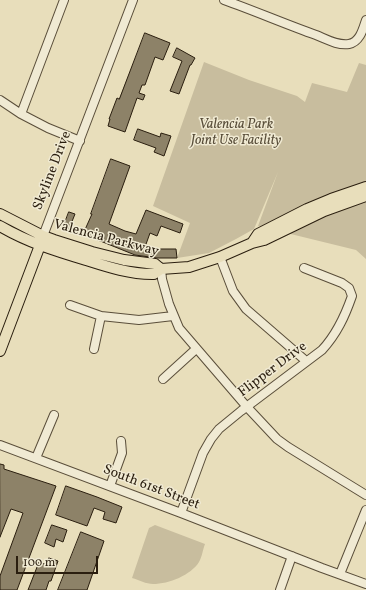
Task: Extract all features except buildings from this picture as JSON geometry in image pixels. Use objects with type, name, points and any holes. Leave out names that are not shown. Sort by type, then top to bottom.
[{"type":"main road","name":"Valencia Parkway","points":[[252,243],[258,234],[307,209],[366,187]]},
{"type":"main road","name":"Valencia Parkway","points":[[0,226],[11,232],[42,241],[121,271],[154,274],[161,268],[189,267],[220,257],[252,243],[264,240],[324,211],[354,199],[366,196]]},
{"type":"main road","name":"Valencia Parkway","points":[[0,214],[42,241]]},
{"type":"main road","name":"Skyline Drive","points":[[0,351],[42,241]]},
{"type":"street","points":[[21,114],[64,0]]},
{"type":"street","name":"Skyline Drive","points":[[42,241],[133,0]]},
{"type":"street","points":[[224,0],[339,44],[349,44],[360,37],[366,20]]},
{"type":"street","points":[[0,100],[21,114],[48,128],[80,141]]},
{"type":"street","points":[[220,257],[233,291],[246,310],[306,361]]},
{"type":"street","points":[[161,268],[162,279],[173,316],[179,328],[247,407],[288,448],[366,495]]},
{"type":"street","name":"Flipper Drive","points":[[181,513],[203,453],[219,429],[322,350],[338,330],[352,296],[349,288],[342,283],[304,268]]},
{"type":"street","points":[[70,305],[101,316],[139,320],[173,316]]},
{"type":"street","points":[[94,349],[101,316]]},
{"type":"street","points":[[163,379],[196,349]]},
{"type":"street","points":[[36,458],[54,415]]},
{"type":"street","points":[[110,486],[122,453],[121,441]]},
{"type":"street","name":"South 61st Street","points":[[0,445],[366,584]]},
{"type":"street","points":[[340,574],[366,510]]},
{"type":"street","points":[[280,590],[292,556]]},
{"type":"green space","name":"Valencia Park Joint Use Facility","points":[[204,62],[249,80],[297,96],[305,102],[312,83],[347,92],[359,63],[366,65],[366,259],[356,250],[258,226],[278,172],[254,229],[209,253],[177,258],[190,223],[153,206]]},
{"type":"green space","points":[[155,525],[205,544],[199,562],[191,571],[179,578],[159,584],[145,583],[132,578],[149,528]]}]
